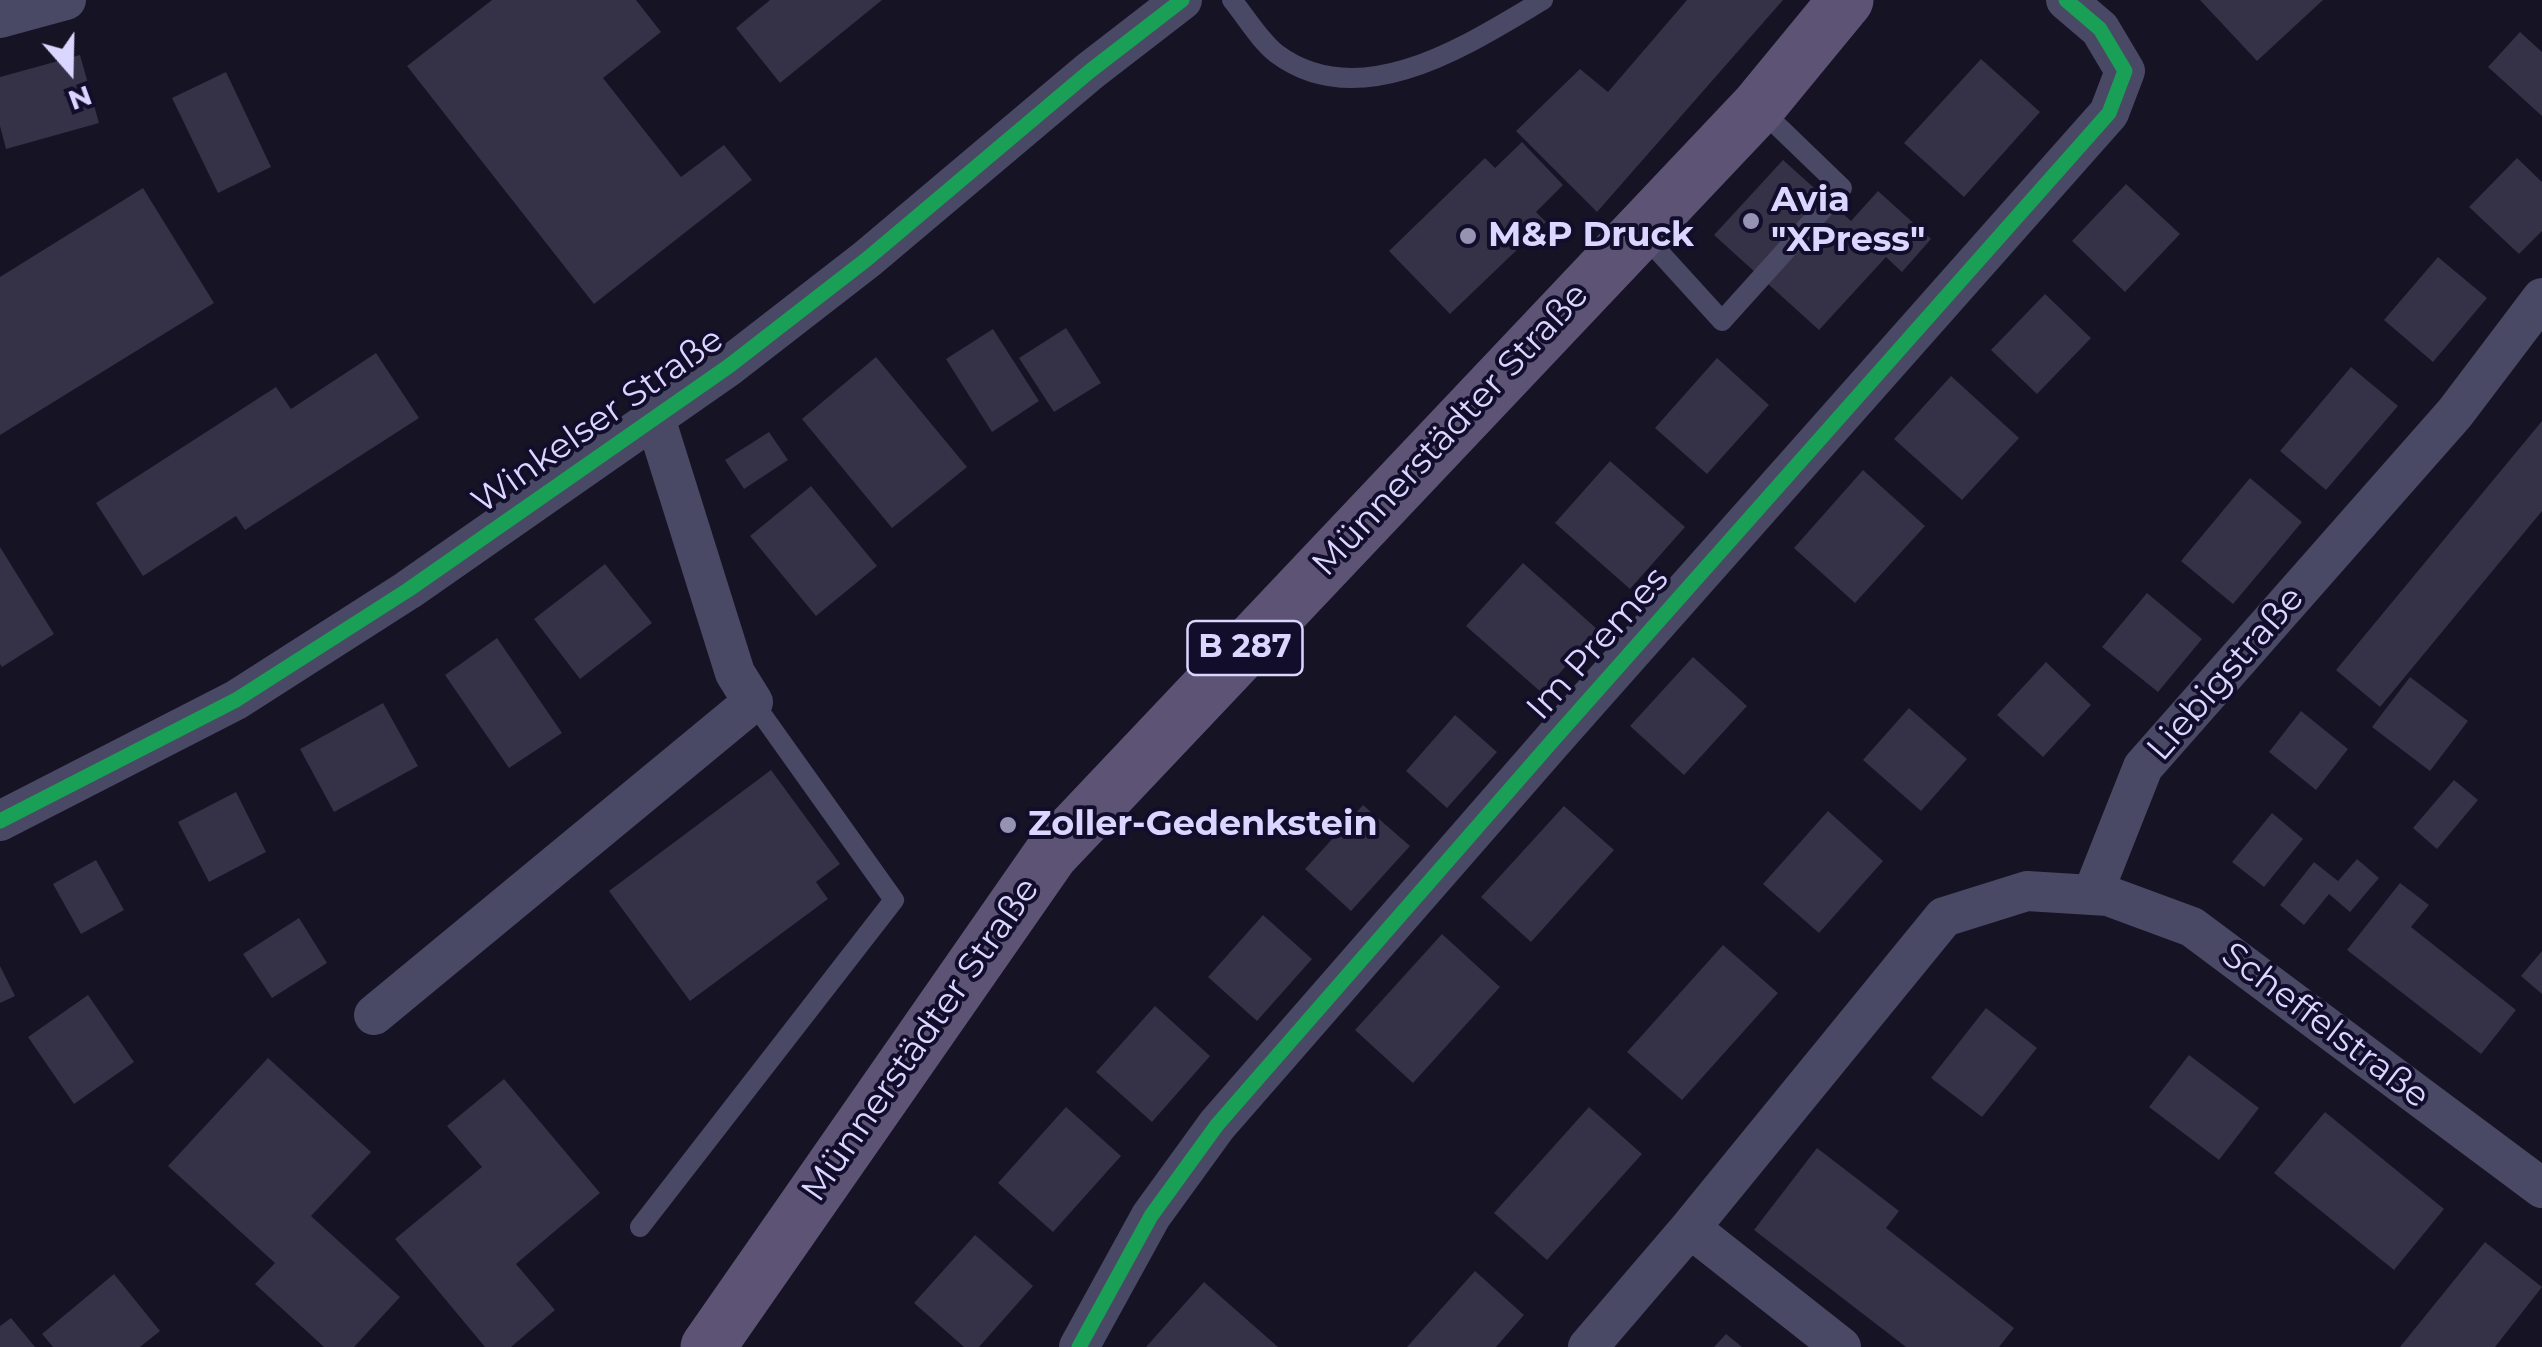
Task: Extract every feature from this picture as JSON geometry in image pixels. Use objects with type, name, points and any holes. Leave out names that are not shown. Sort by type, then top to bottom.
[{"type":"main road","name":"Münnerstädter Straße","points":[[708,1347],[1051,854],[1758,107],[1846,0]]},
{"type":"street","points":[[0,18],[66,0]]},
{"type":"street","name":"Winkelser Straße","points":[[0,820],[236,700],[408,590],[656,418],[867,260],[1090,71],[1182,0]]},
{"type":"street","name":"Im Premes","points":[[1078,1347],[1151,1216],[1217,1126],[2110,112],[2125,71],[2100,29],[2066,0]]},
{"type":"street","name":"Liebigstraße","points":[[2093,893],[2143,767],[2455,414],[2542,298]]},
{"type":"street","name":"Winkelser Straße","points":[[656,418],[734,673],[754,702]]},
{"type":"street","points":[[374,1014],[754,702]]},
{"type":"street","points":[[1588,1347],[1944,917],[2027,891],[2093,893]]},
{"type":"street","name":"Scheffelstraße","points":[[2093,893],[2192,926],[2542,1188]]},
{"type":"street","points":[[1690,1228],[1841,1347]]},
{"type":"lane","points":[[1232,0],[1276,53],[1316,74],[1382,76],[1466,46],[1543,0]]},
{"type":"lane","points":[[1640,231],[1722,321],[1842,188],[1758,107]]},
{"type":"lane","name":"Winkelser Straße","points":[[640,1228],[894,900],[754,702]]},
{"type":"building","points":[[492,0],[636,0],[661,32],[603,78],[681,177],[724,145],[752,180],[594,304],[407,66]]},
{"type":"building","points":[[770,0],[882,0],[780,83],[736,28]]},
{"type":"building","points":[[1687,0],[1783,0],[1597,212],[1516,131],[1580,69],[1608,92]]},
{"type":"building","points":[[2200,0],[2323,0],[2257,61]]},
{"type":"building","points":[[2520,32],[2542,52],[2542,116],[2488,67]]},
{"type":"building","points":[[80,55],[99,123],[6,149],[0,126],[0,77]]},
{"type":"building","points":[[1981,59],[2040,112],[1964,197],[1904,143]]},
{"type":"building","points":[[226,72],[271,167],[218,193],[172,98]]},
{"type":"building","name":"M&P Druck","points":[[1522,142],[1563,185],[1536,212],[1546,222],[1450,314],[1389,251],[1485,158],[1495,168]]},
{"type":"building","points":[[2517,158],[2542,182],[2542,231],[2519,254],[2469,207]]},
{"type":"building","points":[[1783,160],[1851,221],[1878,191],[1931,239],[1902,272],[1886,257],[1819,330],[1714,235]]},
{"type":"building","points":[[2126,184],[2180,234],[2125,292],[2072,241]]},
{"type":"building","points":[[143,188],[214,303],[0,435],[0,277]]},
{"type":"building","points":[[2438,257],[2487,298],[2433,362],[2384,320]]},
{"type":"building","points":[[2045,294],[2091,338],[2037,394],[1991,350]]},
{"type":"building","points":[[1066,328],[1101,383],[1054,412],[1019,358]]},
{"type":"building","points":[[993,329],[1039,401],[992,432],[946,359]]},
{"type":"building","points":[[376,353],[419,418],[245,530],[236,516],[143,576],[96,503],[276,387],[291,409]]},
{"type":"building","points":[[876,357],[967,467],[892,528],[802,419]]},
{"type":"building","points":[[1717,358],[1769,405],[1707,474],[1655,428]]},
{"type":"building","points":[[2351,367],[2398,406],[2326,490],[2280,451]]},
{"type":"building","points":[[1951,376],[2019,438],[1962,500],[1894,439]]},
{"type":"building","points":[[2542,421],[2542,511],[2380,707],[2336,670]]},
{"type":"building","points":[[769,432],[788,460],[744,489],[725,460]]},
{"type":"building","points":[[1610,461],[1685,527],[1630,589],[1555,523]]},
{"type":"building","points":[[1863,470],[1925,526],[1855,603],[1794,548]]},
{"type":"building","points":[[2250,478],[2302,522],[2233,604],[2181,561]]},
{"type":"building","points":[[811,486],[877,566],[816,616],[750,536]]},
{"type":"building","points":[[0,547],[54,634],[2,667],[0,664]]},
{"type":"building","points":[[1523,563],[1598,630],[1542,693],[1466,626]]},
{"type":"building","points":[[605,564],[652,623],[580,679],[534,619]]},
{"type":"building","points":[[2147,593],[2202,639],[2158,692],[2102,647]]},
{"type":"building","points":[[497,638],[562,733],[509,768],[445,675]]},
{"type":"building","points":[[1693,657],[1747,706],[1684,775],[1630,726]]},
{"type":"building","points":[[2046,662],[2091,705],[2043,757],[1997,715]]},
{"type":"building","points":[[2410,677],[2468,721],[2430,771],[2372,727]]},
{"type":"building","points":[[383,703],[418,766],[334,812],[300,749]]},
{"type":"building","points":[[1909,708],[1967,759],[1921,811],[1863,760]]},
{"type":"building","points":[[2301,711],[2348,749],[2316,790],[2269,752]]},
{"type":"building","points":[[1455,715],[1497,752],[1447,808],[1406,771]]},
{"type":"building","points":[[771,770],[840,864],[816,882],[828,899],[690,1001],[609,891]]},
{"type":"building","points":[[2454,780],[2478,800],[2437,849],[2413,828]]},
{"type":"building","points":[[236,792],[266,852],[209,882],[178,822]]},
{"type":"building","points":[[1363,805],[1410,846],[1351,911],[1305,869]]},
{"type":"building","points":[[1564,806],[1614,850],[1531,942],[1481,897]]},
{"type":"building","points":[[1828,811],[1883,861],[1819,933],[1763,884]]},
{"type":"building","points":[[2272,813],[2303,839],[2264,887],[2232,862]]},
{"type":"building","points":[[2357,859],[2379,878],[2350,912],[2329,894],[2304,925],[2280,905],[2314,862],[2338,881]]},
{"type":"building","points":[[96,860],[124,910],[81,934],[53,884]]},
{"type":"building","points":[[2400,883],[2429,905],[2411,927],[2516,1010],[2481,1054],[2347,950]]},
{"type":"building","points":[[1263,915],[1312,959],[1257,1021],[1208,977]]},
{"type":"building","points":[[299,918],[327,963],[272,998],[243,954]]},
{"type":"building","points":[[1442,934],[1500,987],[1413,1083],[1355,1030]]},
{"type":"building","points":[[1723,945],[1778,993],[1682,1100],[1627,1052]]},
{"type":"building","points":[[2542,951],[2542,994],[2521,976]]},
{"type":"building","points":[[0,966],[15,996],[0,1003]]},
{"type":"building","points":[[88,995],[134,1062],[74,1104],[28,1037]]},
{"type":"building","points":[[1155,1006],[1210,1056],[1152,1122],[1096,1072]]},
{"type":"building","points":[[1986,1008],[2037,1048],[1982,1117],[1931,1078]]},
{"type":"building","points":[[2189,1055],[2259,1108],[2219,1160],[2149,1107]]},
{"type":"building","points":[[268,1058],[371,1152],[311,1216],[400,1297],[354,1347],[324,1347],[255,1284],[275,1263],[168,1166]]},
{"type":"building","points":[[504,1079],[600,1193],[516,1264],[555,1310],[511,1347],[485,1347],[395,1239],[482,1167],[447,1126]]},
{"type":"building","points":[[1066,1107],[1121,1156],[1053,1232],[998,1183]]},
{"type":"building","points":[[1589,1107],[1642,1154],[1547,1260],[1494,1213]]},
{"type":"building","points":[[2325,1112],[2444,1209],[2394,1270],[2274,1173]]},
{"type":"building","points":[[1817,1148],[1899,1211],[1886,1228],[2014,1328],[1999,1347],[1906,1347],[1754,1230]]},
{"type":"building","points":[[975,1235],[1033,1286],[979,1347],[964,1347],[914,1303]]},
{"type":"building","points":[[2485,1242],[2542,1287],[2495,1347],[2400,1347]]},
{"type":"building","points":[[1475,1271],[1524,1315],[1496,1347],[1407,1347]]},
{"type":"building","points":[[114,1274],[160,1331],[140,1347],[53,1347],[42,1334]]},
{"type":"building","points":[[1204,1282],[1278,1347],[1146,1347]]},
{"type":"building","points":[[11,1318],[35,1347],[0,1347],[0,1326]]},
{"type":"building","points":[[1726,1334],[1742,1347],[1714,1347]]},
{"type":"cycle path","points":[[0,821],[236,700],[408,590],[729,366],[867,259],[1090,71],[1182,0]]},
{"type":"cycle path","points":[[1079,1347],[1151,1216],[1217,1125],[2109,113],[2125,71],[2100,29],[2066,0]]},
{"type":"place","name":"Avia \"XPress\"","points":[[1751,221]]},
{"type":"place","name":"M&P Druck","points":[[1468,236]]},
{"type":"place","name":"Zoller-Gedenkstein","points":[[1008,825]]}]
